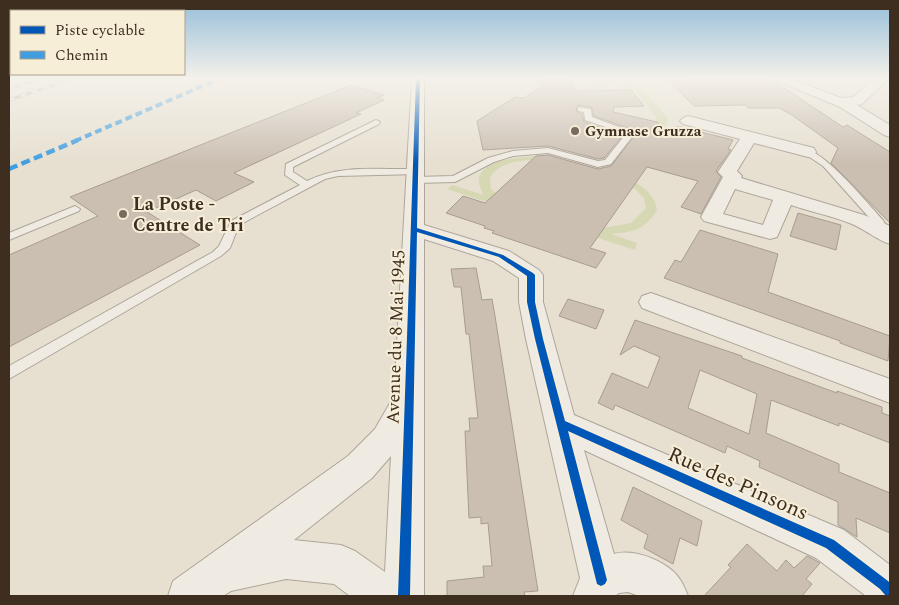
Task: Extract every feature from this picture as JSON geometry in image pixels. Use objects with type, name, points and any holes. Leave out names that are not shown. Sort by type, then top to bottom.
[{"type":"street","name":"Avenue du 8 Mai 1945","points":[[404,596],[417,106]]},
{"type":"street","points":[[845,106],[890,132]]},
{"type":"street","points":[[688,121],[808,152]]},
{"type":"street","points":[[750,137],[727,172],[732,176],[711,217],[770,233],[784,198]]},
{"type":"street","points":[[730,181],[857,220],[887,234]]},
{"type":"street","points":[[415,229],[501,256],[531,275],[531,302],[561,424],[597,588],[615,572],[629,572],[649,579],[667,596]]},
{"type":"street","points":[[651,302],[890,391]]},
{"type":"street","points":[[188,596],[223,572],[360,467],[386,439],[409,397]]},
{"type":"street","name":"Rue des Pinsons","points":[[561,424],[830,544],[890,573]]},
{"type":"street","name":"Rue des Pinsons","points":[[830,544],[884,585],[890,592]]},
{"type":"street","points":[[223,572],[286,559],[341,565],[384,596]]},
{"type":"lane","points":[[9,373],[217,254],[224,248],[235,223],[322,177],[338,173],[455,179],[491,160],[513,154],[548,150],[598,164],[608,162],[631,133],[588,118],[586,116],[588,111],[581,109]]},
{"type":"lane","points":[[307,185],[288,173],[289,166],[376,122]]},
{"type":"lane","points":[[808,152],[826,164],[879,222],[887,234]]},
{"type":"lane","points":[[9,237],[75,209]]},
{"type":"green space","points":[[601,106],[609,106],[617,118],[653,123],[656,121],[656,117],[648,106],[658,106],[668,118],[667,124],[660,128],[611,120]]},
{"type":"green space","points":[[539,156],[636,183],[647,191],[655,202],[657,211],[652,217],[638,229],[611,234],[637,243],[635,250],[447,189],[452,185],[484,195],[479,184],[480,175],[486,168],[506,160]],"holes":[[[536,160],[633,187],[644,198],[646,208],[631,223],[603,228],[505,201],[491,189],[490,178],[504,165],[517,161]]]},
{"type":"building","name":"La Poste - Centre de Tri","points":[[298,106],[371,106],[356,113],[361,114],[234,173],[254,182],[216,201],[196,190],[147,212],[200,245],[9,347],[9,255],[98,216],[70,197]]},
{"type":"building","points":[[500,106],[578,106],[576,111],[582,114],[584,122],[623,135],[604,158],[598,159],[548,146],[483,150],[477,121]]},
{"type":"building","points":[[586,106],[637,106],[614,107],[613,112],[657,122],[669,137],[676,127],[681,127],[733,140],[728,149],[731,150],[716,171],[721,177],[701,214],[681,207],[698,181],[647,167],[590,248],[606,253],[596,268],[492,233],[494,231],[484,228],[485,226],[446,213],[463,196],[485,203],[536,156],[548,155],[598,169],[611,166],[636,134],[636,131],[594,116],[591,107]]},
{"type":"building","points":[[747,106],[812,106],[843,127],[847,125],[890,152],[890,223],[831,163],[838,148],[792,115],[779,108],[749,108]]},
{"type":"building","points":[[798,213],[841,225],[836,250],[790,236]]},
{"type":"building","points":[[700,230],[778,254],[768,292],[890,336],[888,361],[840,343],[840,341],[664,278],[675,260],[681,262]]},
{"type":"building","points":[[476,268],[482,300],[492,299],[538,591],[524,592],[525,596],[447,596],[447,581],[484,577],[483,566],[492,566],[488,523],[481,524],[481,517],[469,518],[465,431],[470,431],[469,418],[478,418],[469,334],[466,334],[461,287],[454,287],[451,269]]},
{"type":"building","points":[[568,299],[604,310],[596,329],[559,316]]},
{"type":"building","points":[[635,320],[742,356],[742,358],[837,393],[837,391],[882,407],[882,413],[890,416],[890,443],[771,400],[766,433],[839,464],[839,472],[890,493],[890,533],[856,518],[857,537],[838,525],[838,502],[759,467],[760,461],[727,446],[725,453],[615,405],[613,410],[598,403],[612,373],[648,388],[660,357],[634,346],[620,355]],"holes":[[[700,370],[757,394],[749,434],[688,408]]]},
{"type":"building","points":[[633,487],[702,521],[697,546],[680,538],[673,564],[644,548],[648,535],[621,520]]},
{"type":"building","points":[[747,544],[777,571],[786,560],[794,568],[807,556],[820,563],[806,579],[812,584],[802,596],[704,596],[731,567],[728,565]]},
{"type":"marked path","points":[[9,169],[155,106]]},
{"type":"cycle path","points":[[404,596],[417,106]]},
{"type":"cycle path","points":[[415,229],[501,256],[531,275],[531,302],[539,339],[601,580]]},
{"type":"cycle path","points":[[561,424],[830,544],[884,585],[890,592]]},
{"type":"place","name":"Gymnase Gruzza","points":[[575,131]]},
{"type":"place","name":"La Poste - Centre de Tri","points":[[123,214]]}]
